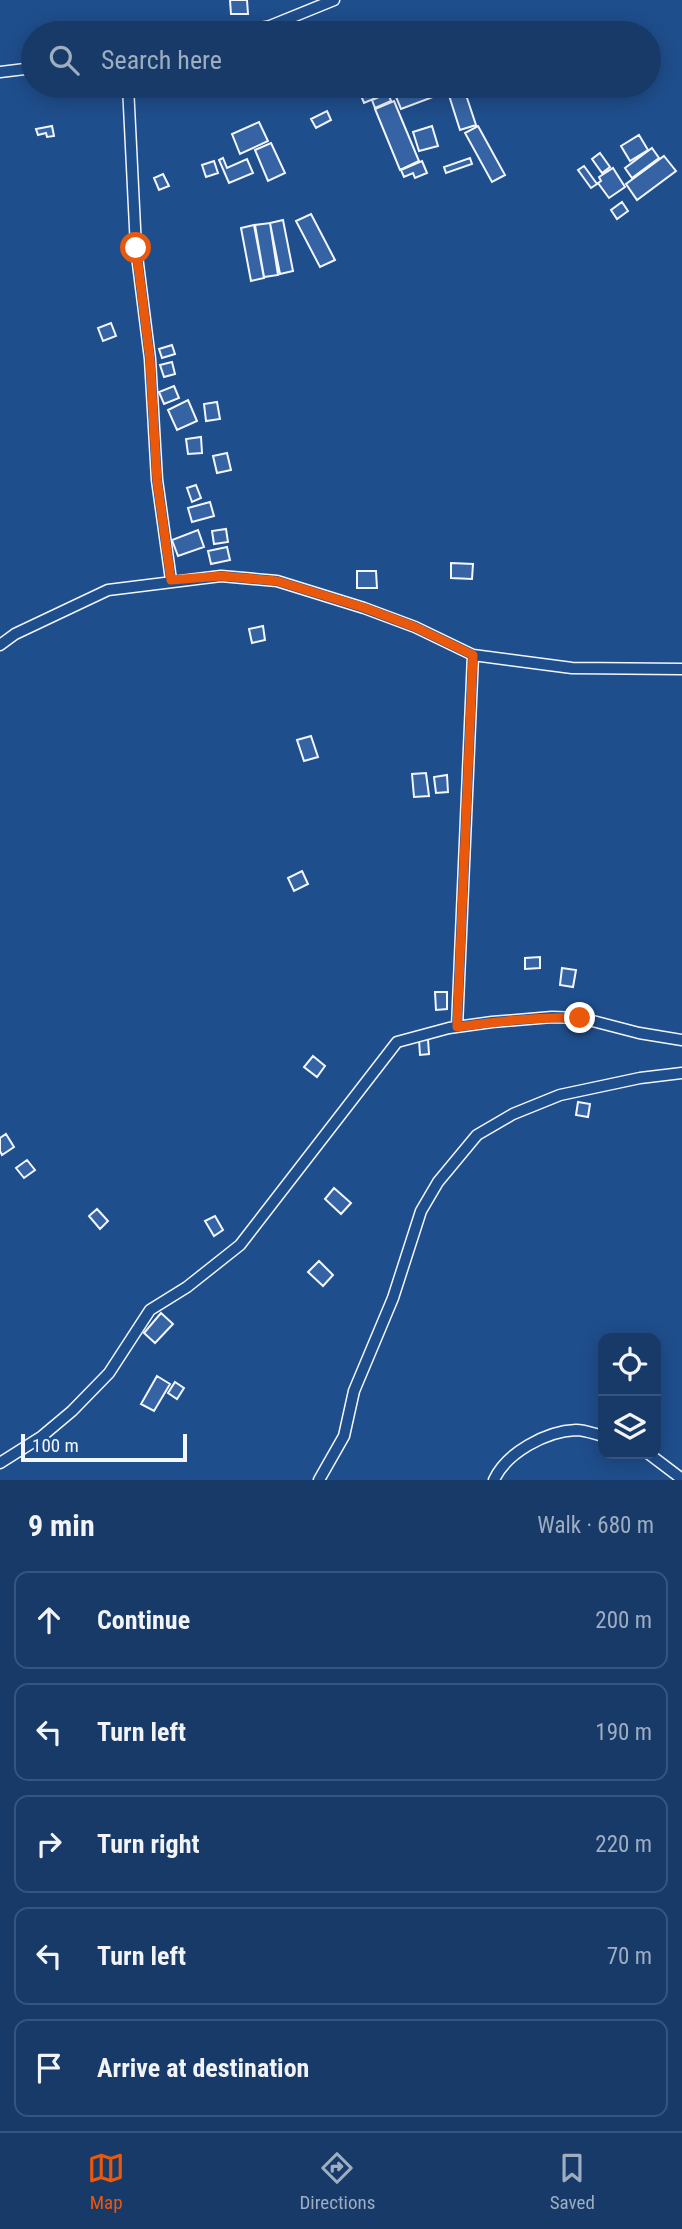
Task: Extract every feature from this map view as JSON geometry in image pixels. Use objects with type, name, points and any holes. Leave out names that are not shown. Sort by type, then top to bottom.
[{"type":"street","points":[[282,21],[334,0]]},
{"type":"street","points":[[0,72],[21,69]]},
{"type":"street","points":[[129,98],[136,248],[150,359],[157,480],[171,580]]},
{"type":"street","points":[[0,645],[15,634],[108,590],[171,580],[221,576],[277,581],[365,608],[415,627],[473,655],[572,668],[682,669]]},
{"type":"street","points":[[457,1027],[473,655]]},
{"type":"street","points":[[0,1463],[41,1437],[80,1403],[109,1373],[150,1310],[205,1274],[240,1245],[332,1128],[391,1047],[405,1039],[457,1027],[540,1018],[580,1018],[639,1033],[682,1040]]},
{"type":"street","points":[[319,1480],[344,1436],[354,1391],[393,1298],[421,1211],[438,1182],[477,1135],[513,1114],[560,1094],[640,1078],[682,1073]]},
{"type":"street","points":[[494,1480],[503,1464],[541,1440],[562,1432],[579,1430],[598,1435]]},
{"type":"street","points":[[656,1459],[682,1479]]},
{"type":"building","points":[[230,0],[247,0],[248,14],[231,14]]},
{"type":"building","points":[[362,98],[376,98],[364,103]]},
{"type":"building","points":[[390,98],[391,101],[375,108],[372,100]]},
{"type":"building","points":[[396,98],[430,98],[401,109]]},
{"type":"building","points":[[450,98],[467,98],[476,125],[460,130]]},
{"type":"building","points":[[394,101],[419,161],[400,170],[375,109]]},
{"type":"building","points":[[327,111],[331,120],[316,128],[311,119]]},
{"type":"building","points":[[259,122],[268,141],[240,154],[232,134]]},
{"type":"building","points":[[52,126],[54,136],[47,137],[46,133],[38,135],[36,129]]},
{"type":"building","points":[[432,126],[438,146],[419,151],[413,132]]},
{"type":"building","points":[[478,126],[505,175],[492,182],[465,133]]},
{"type":"building","points":[[639,135],[648,150],[630,161],[621,146]]},
{"type":"building","points":[[271,143],[285,173],[268,181],[255,150]]},
{"type":"building","points":[[652,148],[659,158],[632,178],[625,168]]},
{"type":"building","points":[[600,153],[610,167],[602,173],[592,159]]},
{"type":"building","points":[[664,156],[676,171],[637,200],[626,184]]},
{"type":"building","points":[[223,158],[227,168],[247,159],[253,173],[229,183],[219,160]]},
{"type":"building","points":[[470,158],[472,164],[446,173],[444,167]]},
{"type":"building","points":[[214,161],[218,173],[206,177],[202,165]]},
{"type":"building","points":[[422,161],[427,173],[415,178],[413,173],[404,177],[401,170]]},
{"type":"building","points":[[584,166],[597,184],[591,188],[578,170]]},
{"type":"building","points":[[613,168],[625,187],[609,198],[598,183],[601,181],[599,177]]},
{"type":"building","points":[[163,174],[169,186],[159,190],[154,178]]},
{"type":"building","points":[[622,202],[628,211],[617,219],[611,210]]},
{"type":"building","points":[[311,214],[335,260],[320,267],[296,221]]},
{"type":"building","points":[[283,220],[293,271],[280,274],[270,223]]},
{"type":"building","points":[[270,223],[278,275],[264,277],[255,225]]},
{"type":"building","points":[[254,225],[264,278],[251,281],[241,228]]},
{"type":"building","points":[[111,323],[116,336],[103,341],[98,328]]},
{"type":"building","points":[[172,345],[175,354],[162,358],[159,349]]},
{"type":"building","points":[[172,362],[175,374],[164,377],[160,365]]},
{"type":"building","points":[[174,386],[179,398],[164,404],[159,392]]},
{"type":"building","points":[[188,400],[197,421],[177,430],[168,410]]},
{"type":"building","points":[[217,402],[220,419],[206,421],[204,404]]},
{"type":"building","points":[[201,437],[202,453],[188,454],[186,439]]},
{"type":"building","points":[[227,453],[231,470],[217,473],[213,456]]},
{"type":"building","points":[[196,485],[201,498],[192,502],[187,488]]},
{"type":"building","points":[[210,502],[214,516],[192,522],[188,508]]},
{"type":"building","points":[[226,529],[228,542],[214,544],[212,531]]},
{"type":"building","points":[[198,530],[204,547],[178,556],[172,540]]},
{"type":"building","points":[[227,547],[230,560],[211,564],[208,551]]},
{"type":"building","points":[[451,563],[473,564],[472,579],[451,578]]},
{"type":"building","points":[[357,571],[376,571],[377,588],[357,588]]},
{"type":"building","points":[[263,626],[265,640],[252,643],[249,629]]},
{"type":"building","points":[[311,736],[318,757],[304,761],[297,740]]},
{"type":"building","points":[[426,773],[429,796],[414,797],[412,774]]},
{"type":"building","points":[[447,775],[448,792],[436,793],[434,777]]},
{"type":"building","points":[[302,871],[308,884],[294,891],[288,878]]},
{"type":"building","points":[[540,957],[540,968],[525,969],[525,958]]},
{"type":"building","points":[[562,968],[576,970],[573,987],[560,985]]},
{"type":"building","points":[[435,992],[447,992],[447,1009],[436,1010]]},
{"type":"building","points":[[428,1039],[429,1054],[420,1055],[419,1040]]},
{"type":"building","points":[[313,1056],[325,1066],[317,1077],[304,1067]]},
{"type":"building","points":[[578,1102],[590,1104],[588,1117],[576,1115]]},
{"type":"building","points":[[6,1134],[14,1147],[2,1155],[0,1138]]},
{"type":"building","points":[[27,1160],[35,1170],[24,1178],[16,1168]]},
{"type":"building","points":[[334,1188],[351,1203],[341,1214],[325,1199]]},
{"type":"building","points":[[97,1209],[108,1221],[100,1229],[89,1216]]},
{"type":"building","points":[[215,1216],[223,1230],[214,1236],[205,1221]]},
{"type":"building","points":[[319,1261],[333,1275],[323,1286],[308,1272]]},
{"type":"building","points":[[161,1313],[173,1324],[155,1343],[144,1333]]},
{"type":"building","points":[[157,1376],[170,1384],[154,1411],[141,1404]]},
{"type":"building","points":[[175,1382],[184,1388],[177,1399],[168,1393]]},
{"type":"route","points":[[136,248],[150,359],[157,480],[171,580],[221,576],[277,581],[365,608],[415,627],[473,655],[457,1027],[552,1017],[580,1018]]}]
